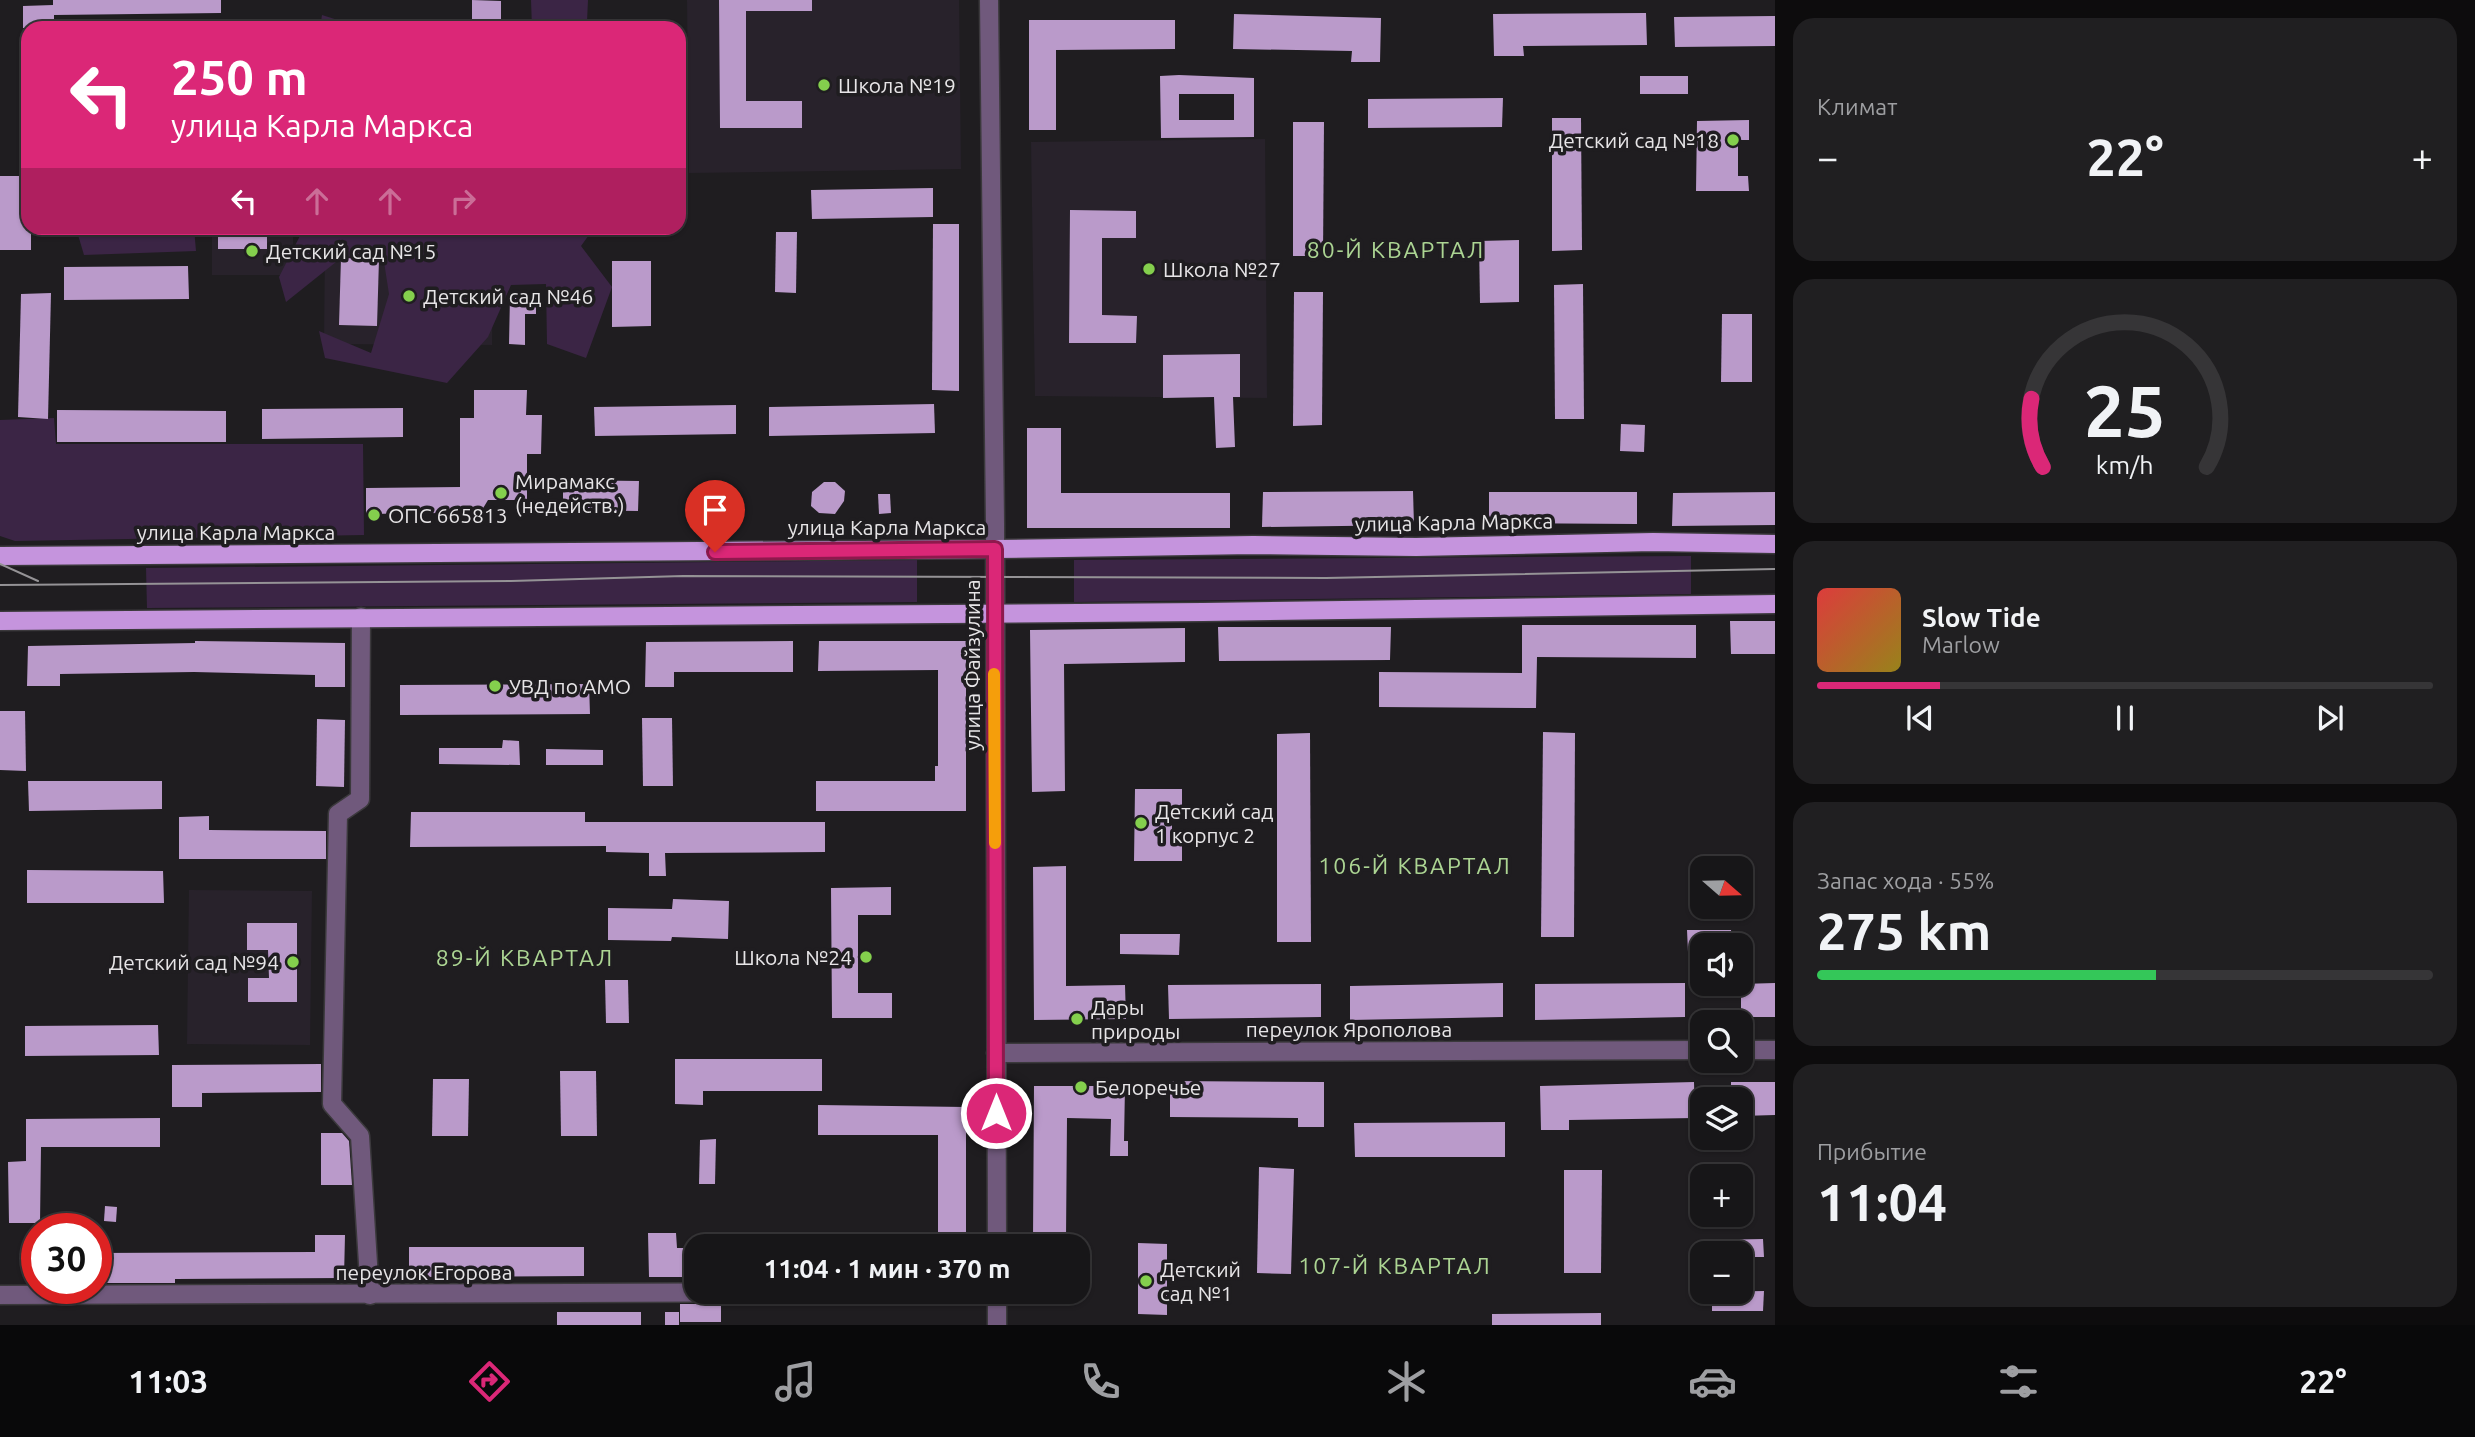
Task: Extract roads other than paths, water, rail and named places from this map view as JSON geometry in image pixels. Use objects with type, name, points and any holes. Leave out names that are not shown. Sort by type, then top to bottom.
[{"type":"main road","name":"улица Карла Маркса","points":[[0,556],[1253,545],[1416,547],[1653,542],[1775,544]]},
{"type":"main road","points":[[0,621],[1775,604]]},
{"type":"street","name":"улица Файзулина","points":[[989,0],[995,549],[997,1234]]},
{"type":"street","points":[[361,617],[360,799],[338,814],[332,1104],[360,1136],[370,1295]]},
{"type":"street","name":"переулок Ярополова","points":[[996,1053],[1690,1050]]},
{"type":"street","points":[[1753,1050],[1775,1050]]},
{"type":"street","name":"переулок Егорова","points":[[0,1295],[684,1293]]},
{"type":"street","points":[[997,1304],[997,1325]]},
{"type":"tram line","points":[[0,564],[38,581]]},
{"type":"tram line","points":[[0,585],[511,581],[683,576],[1326,578],[1775,569]]},
{"type":"place","name":"Школа №19","points":[[824,85]]},
{"type":"place","name":"Детский сад №18","points":[[1733,140]]},
{"type":"place","name":"Детский сад №15","points":[[252,251]]},
{"type":"place","name":"Школа №27","points":[[1149,269]]},
{"type":"place","name":"Детский сад №46","points":[[409,296]]},
{"type":"place","name":"Мирамакс (недейств.)","points":[[501,493]]},
{"type":"place","name":"ОПС 665813","points":[[374,515]]},
{"type":"place","name":"УВД по АМО","points":[[495,686]]},
{"type":"place","name":"Детский сад 1 корпус 2","points":[[1141,823]]},
{"type":"place","name":"Школа №24","points":[[866,957]]},
{"type":"place","name":"Детский сад №94","points":[[293,962]]},
{"type":"place","name":"Дары природы","points":[[1077,1019]]},
{"type":"place","name":"Белоречье","points":[[1081,1087]]},
{"type":"place","name":"Детский сад №1","points":[[1146,1281]]},
{"type":"district","name":"80-Й КВАРТАЛ","points":[[1396,249]]},
{"type":"district","name":"106-Й КВАРТАЛ","points":[[1415,865]]},
{"type":"district","name":"89-Й КВАРТАЛ","points":[[525,957]]},
{"type":"district","name":"107-Й КВАРТАЛ","points":[[1395,1265]]}]
